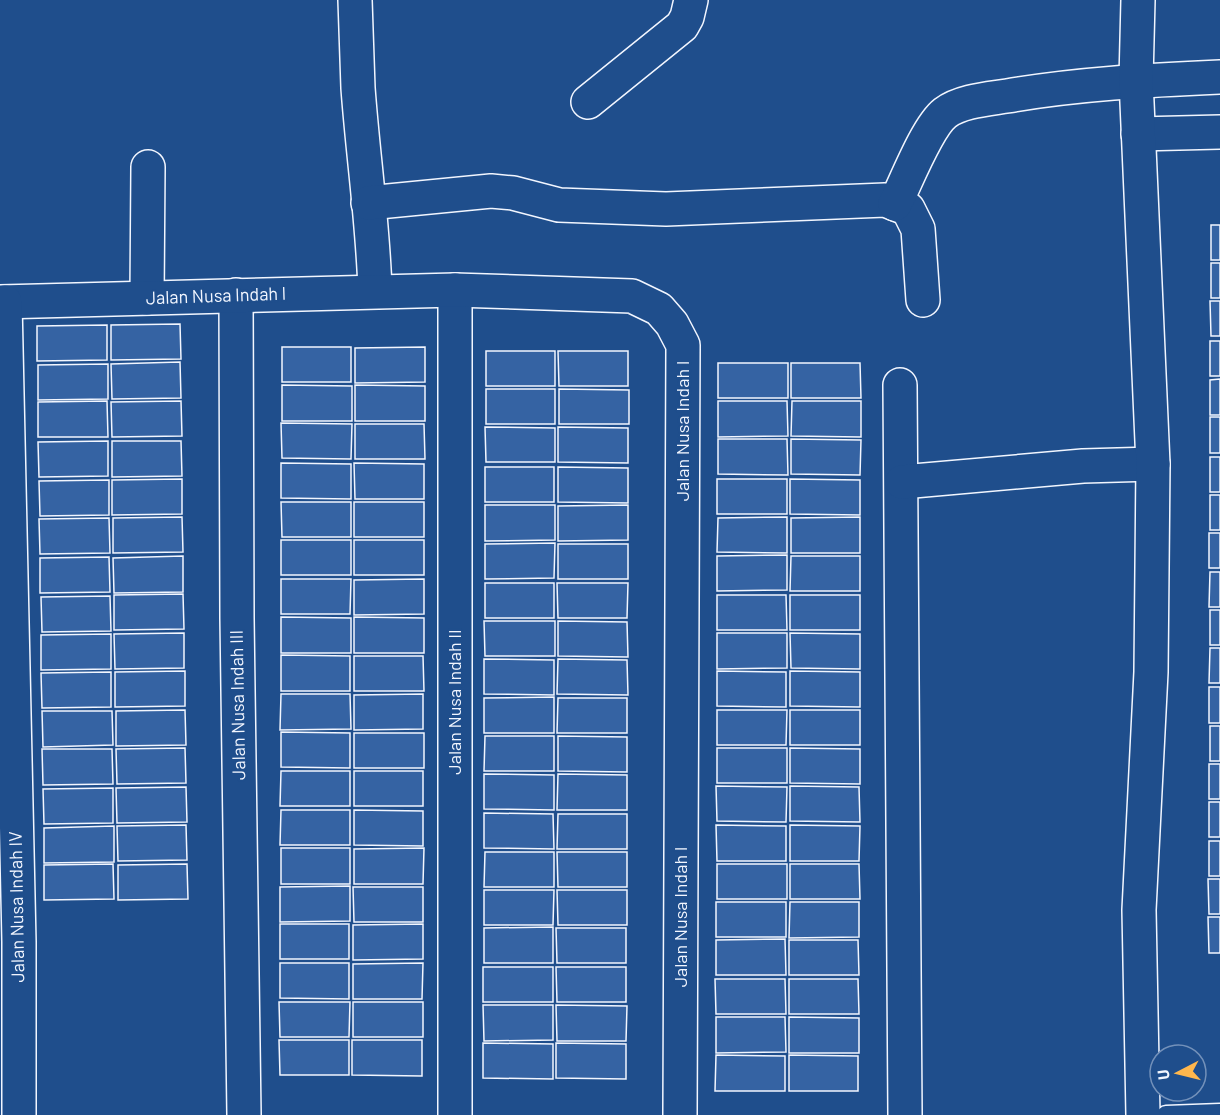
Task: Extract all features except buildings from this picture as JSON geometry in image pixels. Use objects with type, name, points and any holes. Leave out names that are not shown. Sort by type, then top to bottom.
[{"type":"street","points":[[355,0],[358,88],[374,243],[375,291]]},
{"type":"street","points":[[588,102],[682,26],[691,0]]},
{"type":"street","points":[[1138,0],[1136,80],[1153,464],[1151,672],[1139,910],[1143,1115]]},
{"type":"street","points":[[895,204],[927,136],[945,113],[974,101],[1136,80],[1220,77]]},
{"type":"street","points":[[1138,134],[1220,132]]},
{"type":"street","points":[[147,298],[148,167]]},
{"type":"street","points":[[369,206],[502,191],[559,205],[666,209],[885,200],[908,210],[918,229],[923,300]]},
{"type":"street","name":"Jalan Nusa Indah I","points":[[3,302],[455,290],[632,296],[659,309],[672,324],[683,345],[680,1115]]},
{"type":"street","name":"Jalan Nusa Indah II","points":[[455,290],[455,1115]]},
{"type":"street","name":"Jalan Nusa Indah III","points":[[236,296],[237,618],[244,1115]]},
{"type":"street","name":"Jalan Nusa Indah IV","points":[[3,302],[19,942],[19,1115]]},
{"type":"street","points":[[900,385],[905,1115]]},
{"type":"street","points":[[902,482],[1083,466],[1153,464]]},
{"type":"lane","points":[[1166,1115],[1220,1113]]}]
